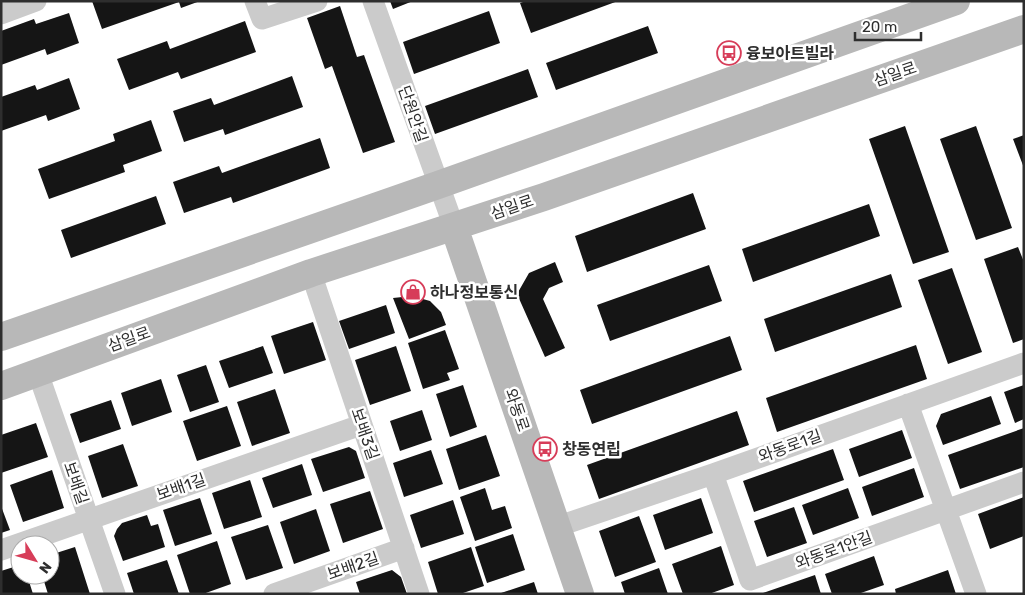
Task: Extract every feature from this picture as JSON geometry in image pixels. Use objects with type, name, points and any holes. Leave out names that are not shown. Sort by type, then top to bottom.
[{"type":"main road","points":[[1,338],[956,1]]},
{"type":"main road","name":"삼일로","points":[[1,386],[311,273],[454,227],[1024,29]]},
{"type":"main road","name":"와동로","points":[[454,227],[580,594]]},
{"type":"street","points":[[1,14],[36,1]]},
{"type":"street","points":[[255,1],[262,19],[317,1]]},
{"type":"street","name":"단원안길","points":[[373,1],[454,227]]},
{"type":"street","name":"보배3길","points":[[311,273],[419,594]]},
{"type":"street","name":"와동로1길","points":[[556,527],[712,474],[1024,363]]},
{"type":"street","name":"보배길","points":[[38,373],[115,594]]},
{"type":"street","points":[[908,404],[976,594]]},
{"type":"street","name":"보배1길","points":[[1,550],[361,425]]},
{"type":"street","name":"와동로1안길","points":[[712,474],[750,580],[1024,482]]},
{"type":"street","name":"보배2길","points":[[274,594],[404,548]]},
{"type":"building","points":[[92,1],[200,1],[181,8],[179,2],[102,29]]},
{"type":"building","points":[[390,1],[413,1],[393,9]]},
{"type":"building","points":[[526,1],[618,1],[531,33],[520,3]]},
{"type":"building","points":[[340,6],[357,57],[364,55],[395,142],[363,153],[332,66],[325,69],[307,18]]},
{"type":"building","points":[[489,11],[500,43],[414,74],[403,42]]},
{"type":"building","points":[[69,13],[79,43],[47,55],[45,49],[1,65],[1,31],[34,19],[36,24]]},
{"type":"building","points":[[245,21],[256,52],[181,79],[178,72],[129,90],[117,59],[167,41],[170,49]]},
{"type":"building","points":[[648,26],[658,53],[556,90],[546,63]]},
{"type":"building","points":[[528,69],[538,97],[435,134],[425,106]]},
{"type":"building","points":[[292,76],[303,107],[225,135],[223,129],[184,142],[173,111],[211,98],[214,105]]},
{"type":"building","points":[[69,78],[80,109],[48,121],[46,115],[1,131],[1,97],[35,85],[37,90]]},
{"type":"building","points":[[151,120],[162,151],[123,165],[125,172],[49,199],[38,169],[115,141],[113,134]]},
{"type":"building","points":[[905,126],[949,252],[913,264],[869,139]]},
{"type":"building","points":[[976,126],[1012,228],[976,240],[940,139]]},
{"type":"building","points":[[1024,135],[1024,168],[1013,139]]},
{"type":"building","points":[[320,138],[330,168],[233,203],[231,197],[184,213],[173,182],[219,166],[222,173]]},
{"type":"building","points":[[693,193],[706,229],[587,272],[575,236]]},
{"type":"building","points":[[156,196],[166,224],[71,258],[61,230]]},
{"type":"building","points":[[869,204],[880,236],[753,282],[742,249]]},
{"type":"building","points":[[1018,247],[1024,262],[1024,339],[1013,343],[984,259]]},
{"type":"building","points":[[555,262],[563,282],[549,288],[543,299],[565,348],[545,357],[517,294],[529,273]]},
{"type":"building","points":[[709,265],[722,301],[610,341],[597,305]]},
{"type":"building","points":[[952,268],[982,352],[948,364],[918,280]]},
{"type":"building","points":[[891,274],[902,307],[775,352],[764,319]]},
{"type":"building","points":[[412,296],[430,301],[441,312],[446,325],[409,339],[393,298]]},
{"type":"building","points":[[386,305],[395,333],[349,349],[339,321]]},
{"type":"building","points":[[313,322],[326,360],[284,374],[271,336]]},
{"type":"building","points":[[445,330],[459,369],[447,373],[450,380],[423,389],[408,343]]},
{"type":"building","points":[[730,336],[742,370],[592,424],[580,390]]},
{"type":"building","points":[[916,345],[927,379],[777,432],[766,398]]},
{"type":"building","points":[[263,346],[273,373],[229,388],[219,361]]},
{"type":"building","points":[[396,346],[411,391],[370,405],[355,360]]},
{"type":"building","points":[[206,365],[219,402],[190,412],[177,375]]},
{"type":"building","points":[[161,379],[172,412],[132,426],[121,393]]},
{"type":"building","points":[[463,385],[477,427],[450,437],[436,394]]},
{"type":"building","points":[[1024,385],[1024,419],[1015,423],[1004,392]]},
{"type":"building","points":[[275,389],[290,433],[252,446],[237,402]]},
{"type":"building","points":[[991,396],[1001,424],[943,445],[936,426],[941,414]]},
{"type":"building","points":[[111,400],[121,429],[80,443],[70,414]]},
{"type":"building","points":[[227,406],[241,446],[197,461],[183,421]]},
{"type":"building","points":[[422,410],[432,440],[400,451],[390,421]]},
{"type":"building","points":[[737,411],[749,445],[599,499],[587,465]]},
{"type":"building","points":[[36,423],[48,457],[1,473],[1,435]]},
{"type":"building","points":[[1024,428],[1024,467],[960,489],[948,455]]},
{"type":"building","points":[[902,430],[912,458],[859,477],[849,449]]},
{"type":"building","points":[[486,435],[500,476],[459,490],[446,449]]},
{"type":"building","points":[[123,444],[138,486],[102,498],[88,456]]},
{"type":"building","points":[[349,447],[356,451],[365,478],[323,492],[311,459]]},
{"type":"building","points":[[833,449],[844,480],[754,512],[743,481]]},
{"type":"building","points":[[431,450],[443,484],[404,497],[393,463]]},
{"type":"building","points":[[302,464],[312,495],[273,508],[262,478]]},
{"type":"building","points":[[914,468],[924,497],[872,516],[862,487]]},
{"type":"building","points":[[52,470],[64,508],[23,522],[10,485]]},
{"type":"building","points":[[250,480],[262,517],[224,529],[212,493]]},
{"type":"building","points":[[485,488],[492,510],[505,506],[512,528],[475,541],[460,497]]},
{"type":"building","points":[[848,488],[859,518],[813,535],[802,505]]},
{"type":"building","points":[[370,491],[383,529],[343,543],[330,504]]},
{"type":"building","points":[[1024,497],[1024,536],[990,549],[978,514]]},
{"type":"building","points":[[200,498],[212,534],[175,546],[163,510]]},
{"type":"building","points":[[701,498],[713,533],[665,550],[653,515]]},
{"type":"building","points":[[453,500],[464,534],[421,548],[410,515]]},
{"type":"building","points":[[1,506],[10,530],[1,533]]},
{"type":"building","points":[[794,507],[807,543],[767,557],[754,521]]},
{"type":"building","points":[[316,509],[330,551],[294,564],[280,522]]},
{"type":"building","points":[[147,515],[151,526],[158,524],[165,547],[123,561],[114,536],[117,529],[122,523]]},
{"type":"building","points":[[639,516],[656,562],[615,577],[599,531]]},
{"type":"building","points":[[268,525],[283,568],[246,580],[231,537]]},
{"type":"building","points":[[513,534],[525,570],[487,583],[475,547]]},
{"type":"building","points":[[217,541],[231,584],[203,594],[190,594],[177,555]]},
{"type":"building","points":[[721,546],[734,585],[709,594],[683,594],[672,564]]},
{"type":"building","points":[[75,547],[90,594],[48,594],[45,585],[60,585],[60,552]]},
{"type":"building","points":[[471,547],[484,586],[460,594],[438,594],[428,562]]},
{"type":"building","points":[[874,556],[884,585],[858,594],[832,594],[825,574]]},
{"type":"building","points":[[167,560],[179,594],[134,594],[127,573]]},
{"type":"building","points":[[10,568],[10,585],[30,585],[33,594],[1,594],[1,571]]},
{"type":"building","points":[[659,568],[668,594],[625,594],[621,582]]},
{"type":"building","points":[[392,570],[401,577],[407,594],[360,594],[356,582]]},
{"type":"building","points":[[948,570],[956,594],[896,594],[895,589]]},
{"type":"building","points":[[815,575],[821,594],[763,594],[763,593]]},
{"type":"building","points":[[534,582],[538,594],[501,594],[501,593]]},
{"type":"place","name":"융보아트빌라","points":[[729,53]]},
{"type":"place","name":"하나정보통신","points":[[413,292]]},
{"type":"place","name":"창동연립","points":[[545,449]]}]
